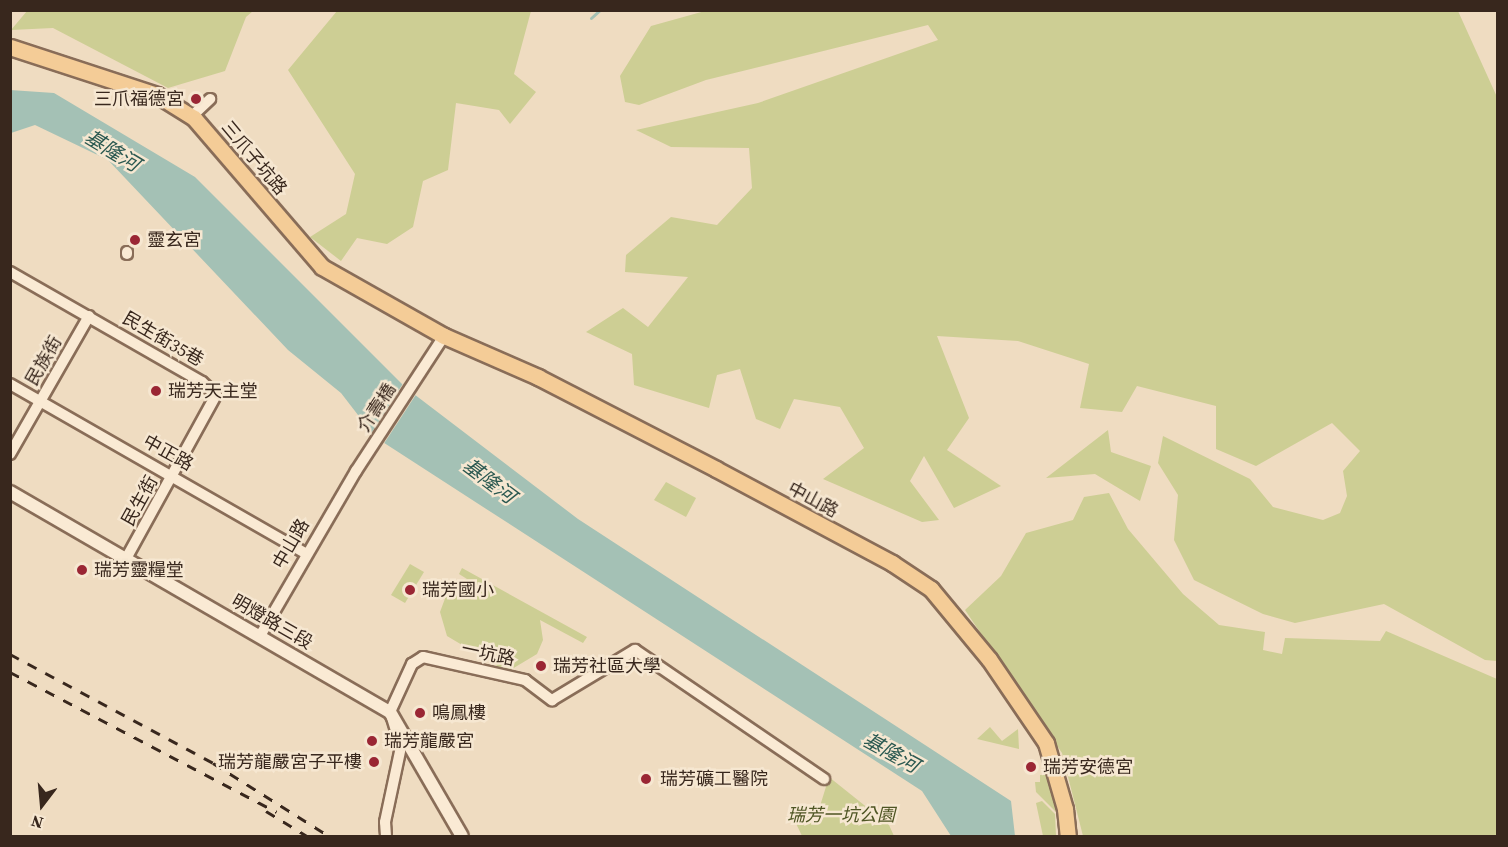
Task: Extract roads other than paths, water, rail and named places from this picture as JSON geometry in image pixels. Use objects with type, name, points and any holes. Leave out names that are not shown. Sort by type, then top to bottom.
[{"type":"main road","name":"三爪子坑路","points":[[10,46],[157,95],[192,116],[322,267],[444,336]]},
{"type":"main road","name":"中山路","points":[[444,336],[538,377],[716,469],[892,563],[931,589],[989,659],[1046,743],[1057,773],[1068,837]]},
{"type":"street","points":[[192,116],[210,99]]},
{"type":"street","name":"民生街35巷","points":[[10,272],[202,382],[216,395]]},
{"type":"street","name":"民族街","points":[[10,454],[89,316]]},
{"type":"street","name":"介壽橋","points":[[356,471],[444,336]]},
{"type":"street","name":"中正路","points":[[10,384],[308,554]]},
{"type":"street","name":"民生街","points":[[126,559],[216,395]]},
{"type":"street","name":"中山路","points":[[260,636],[356,471]]},
{"type":"street","name":"明燈路三段","points":[[10,492],[390,712],[462,837]]},
{"type":"street","name":"一坑路","points":[[390,712],[416,659],[504,673],[525,680],[552,700],[635,650],[824,779]]},
{"type":"street","points":[[386,837],[385,822],[401,747],[390,712]]},
{"type":"water","name":"基隆河","points":[[10,90],[54,93],[195,177],[406,388],[578,519],[1011,801],[1015,836],[951,836],[922,791],[375,437],[341,393],[288,350],[108,160],[35,125],[11,133]]},
{"type":"waterway","points":[[591,18],[600,10]]},
{"type":"railway","points":[[10,654],[213,763],[329,836]]},
{"type":"railway","points":[[10,672],[277,812]]},
{"type":"railway","points":[[266,811],[307,836]]},
{"type":"place","name":"三爪福德宮","points":[[196,99]]},
{"type":"place","name":"靈玄宮","points":[[135,240]]},
{"type":"place","name":"瑞芳天主堂","points":[[156,391]]},
{"type":"place","name":"瑞芳靈糧堂","points":[[82,570]]},
{"type":"place","name":"瑞芳國小","points":[[410,590]]},
{"type":"place","name":"瑞芳社區大學","points":[[541,666]]},
{"type":"place","name":"鳴鳳樓","points":[[420,713]]},
{"type":"place","name":"瑞芳龍嚴宮","points":[[372,741]]},
{"type":"place","name":"瑞芳龍嚴宮子平樓","points":[[374,762]]},
{"type":"place","name":"瑞芳安德宮","points":[[1031,767]]},
{"type":"place","name":"瑞芳礦工醫院","points":[[646,779]]},
{"type":"park label","name":"瑞芳一坑公園","points":[[841,815]]}]
